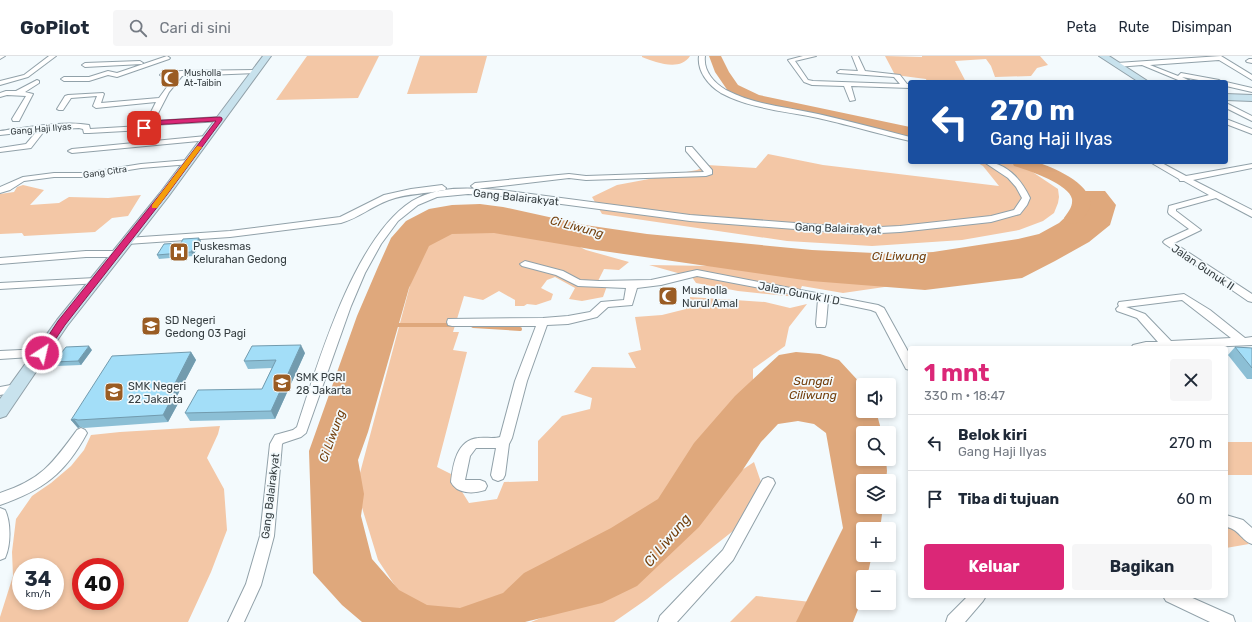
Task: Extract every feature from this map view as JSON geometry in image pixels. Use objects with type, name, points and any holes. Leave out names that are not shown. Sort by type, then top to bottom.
[{"type":"street","points":[[0,82],[8,79],[24,77],[53,56]]},
{"type":"street","points":[[0,412],[62,323],[128,241],[242,92],[254,72],[267,56]]},
{"type":"street","points":[[702,56],[702,65],[707,76],[718,88],[733,95],[757,103],[908,138]]},
{"type":"street","points":[[813,56],[791,60],[806,81],[812,83],[907,85]]},
{"type":"street","points":[[855,56],[862,72]]},
{"type":"street","points":[[1103,56],[1142,80]]},
{"type":"street","points":[[1117,65],[1143,64],[1187,58],[1218,57],[1252,78]]},
{"type":"street","points":[[85,65],[134,64],[152,59],[171,60],[164,75],[181,73],[254,72]]},
{"type":"street","points":[[64,79],[89,79],[106,73],[116,75],[160,60]]},
{"type":"street","points":[[1143,64],[1185,80]]},
{"type":"street","points":[[118,70],[126,72]]},
{"type":"street","points":[[840,72],[896,75],[907,85]]},
{"type":"street","points":[[149,123],[160,100],[181,73]]},
{"type":"street","points":[[1175,75],[1209,80]]},
{"type":"street","points":[[17,94],[37,82]]},
{"type":"street","points":[[847,84],[852,100]]},
{"type":"street","points":[[1228,84],[1252,90]]},
{"type":"street","points":[[0,95],[30,94],[16,119]]},
{"type":"street","points":[[61,109],[67,97],[70,96],[101,94],[96,106],[160,100]]},
{"type":"street","points":[[1228,97],[1252,98]]},
{"type":"street","points":[[1228,106],[1252,119]]},
{"type":"street","name":"Gang Haji Ilyas","points":[[0,133],[43,128],[83,126],[87,128],[87,131],[95,132],[142,129],[149,123],[220,119]]},
{"type":"street","points":[[1228,122],[1252,132]]},
{"type":"street","points":[[0,150],[27,146],[43,128]]},
{"type":"street","points":[[72,151],[206,138]]},
{"type":"street","points":[[128,241],[230,234],[341,220],[351,217],[382,200],[424,190],[503,184],[569,176],[586,178],[706,174],[709,172],[689,149]]},
{"type":"street","name":"Gang Citra","points":[[0,190],[9,188],[21,179],[54,175],[85,175],[141,166],[188,162]]},
{"type":"street","name":"Gang Balairakyat","points":[[236,622],[253,585],[267,536],[272,480],[278,441],[280,438],[297,434],[302,430],[337,328],[363,266],[374,246],[387,229],[414,203],[447,193],[501,193],[690,218],[837,230],[900,229],[991,219],[1011,214],[1020,209],[1026,198],[1019,184],[1007,173],[991,164]]},
{"type":"street","points":[[1157,164],[1215,196],[1252,214]]},
{"type":"street","points":[[1183,179],[1252,166]]},
{"type":"street","name":"Jalan Gunuk II","points":[[1215,196],[1172,208],[1172,212],[1196,230],[1168,242],[1252,299]]},
{"type":"street","points":[[0,261],[86,254],[117,254]]},
{"type":"street","name":"Jalan Gunuk II D","points":[[525,264],[558,271],[572,277],[578,283],[632,286],[661,282],[697,273],[874,307],[880,310],[908,362]]},
{"type":"street","points":[[0,286],[95,281]]},
{"type":"street","points":[[452,322],[542,322],[568,320],[590,316],[605,304],[628,303],[632,286]]},
{"type":"street","points":[[1168,345],[1141,316],[1122,306],[1184,297],[1247,341]]},
{"type":"street","points":[[821,324],[823,298]]},
{"type":"street","points":[[498,475],[503,443],[506,438],[521,381],[542,322]]},
{"type":"street","points":[[1146,346],[1247,341]]},
{"type":"street","points":[[0,355],[42,353]]},
{"type":"street","points":[[0,391],[16,388]]},
{"type":"street","points":[[0,499],[35,484],[51,472],[81,433]]},
{"type":"street","points":[[480,486],[462,486],[458,482],[460,466],[469,446],[474,444],[503,443]]},
{"type":"street","points":[[666,622],[728,555],[768,483]]},
{"type":"street","points":[[0,514],[2,524],[0,553]]},
{"type":"street","points":[[1228,521],[1234,522],[1240,526],[1252,538]]},
{"type":"street","points":[[954,622],[976,598]]},
{"type":"street","points":[[1175,598],[1227,622]]},
{"type":"shaded area","points":[[307,56],[379,56],[358,98],[276,100]]},
{"type":"shaded area","points":[[420,56],[487,56],[477,93],[407,94]]},
{"type":"shaded area","points":[[642,56],[690,56],[686,61],[674,65],[660,63]]},
{"type":"shaded area","points":[[885,56],[1040,56],[1048,65],[1037,68],[1031,76],[995,77],[991,66],[986,59],[955,61],[965,80],[926,80],[895,75]]},
{"type":"shaded area","points":[[768,154],[823,165],[999,186],[983,166],[980,164],[1015,164],[1025,167],[1058,189],[1059,197],[1054,213],[1043,221],[1019,230],[962,240],[872,246],[787,241],[602,214],[592,197],[617,185],[697,170],[707,165],[756,168]]},
{"type":"shaded area","points":[[23,185],[44,190],[30,205],[59,203],[69,197],[108,198],[141,195],[128,216],[112,218],[95,232],[24,236],[22,233],[0,234],[0,194],[14,192],[17,187]]},
{"type":"shaded area","points":[[454,224],[576,245],[586,250],[629,262],[619,270],[604,269],[597,283],[607,286],[603,297],[582,301],[569,299],[575,288],[555,277],[547,280],[541,288],[553,294],[551,300],[536,305],[527,304],[524,306],[515,306],[515,300],[499,291],[483,300],[464,296],[453,332],[459,332],[453,350],[467,352],[437,467],[451,474],[469,503],[497,499],[504,482],[538,481],[538,441],[562,416],[590,409],[592,398],[574,392],[592,367],[636,368],[628,353],[641,350],[635,317],[662,315],[686,309],[690,297],[765,302],[790,308],[807,304],[789,327],[785,346],[753,369],[753,380],[760,388],[630,533],[472,609],[415,616],[378,560],[356,488],[420,248]]},
{"type":"shaded area","points":[[649,265],[711,266],[912,283],[843,293],[802,286],[797,297],[738,291],[696,283],[692,277]]},
{"type":"shaded area","points":[[220,426],[207,458],[224,489],[227,530],[211,572],[188,622],[0,622],[0,617],[12,579],[12,610],[64,610],[64,558],[12,558],[16,519],[32,496],[51,483],[71,466],[84,450],[91,435]]},
{"type":"shaded area","points":[[1228,442],[1252,442],[1252,475],[1228,475]]},
{"type":"shaded area","points":[[754,462],[762,485],[733,531],[647,599],[614,622],[531,622],[644,577],[739,472]]},
{"type":"shaded area","points":[[1228,518],[1249,544],[1228,548]]},
{"type":"shaded area","points":[[756,596],[811,602],[798,622],[730,622]]},
{"type":"water","name":"Sungai Ciliwung","points":[[1070,191],[1105,191],[1116,205],[1110,225],[1089,242],[1022,278],[925,290],[811,281],[596,250],[494,233],[452,234],[429,246],[409,288],[368,432],[358,460],[364,494],[361,516],[372,559],[399,590],[427,605],[460,608],[503,593],[524,573],[611,528],[658,499],[694,443],[735,396],[779,355],[796,352],[820,354],[839,360],[856,378],[856,418],[878,418],[880,426],[856,426],[856,466],[887,466],[887,471],[887,474],[856,474],[856,514],[882,514],[881,522],[856,522],[856,562],[870,562],[869,570],[856,570],[856,610],[858,610],[853,622],[796,622],[843,528],[826,433],[814,424],[798,421],[778,424],[761,442],[742,471],[699,527],[637,586],[602,603],[525,622],[362,622],[342,605],[313,573],[309,451],[357,316],[391,238],[406,221],[429,209],[452,205],[480,204],[503,207],[585,225],[647,234],[812,250],[895,254],[933,252],[1018,239],[1039,234],[1059,223],[1074,209],[1074,199]]},
{"type":"building","points":[[199,238],[191,252],[157,255],[164,244],[181,243],[183,239]]},
{"type":"building","points":[[301,345],[271,411],[185,413],[198,390],[262,389],[276,360],[244,361],[252,346]]},
{"type":"building","points":[[89,346],[78,361],[54,362],[66,347]]},
{"type":"building","points":[[1235,347],[1252,348],[1252,368]]},
{"type":"building","points":[[191,352],[170,393],[175,392],[163,415],[71,420],[112,356]]},
{"type":"waterway","name":"Ci Liwung","points":[[715,56],[722,72],[733,88],[755,98],[908,132]]},
{"type":"waterway","name":"Ci Liwung","points":[[1025,164],[1066,182],[1076,190],[1081,198],[1081,208],[1073,218]]},
{"type":"waterway","points":[[395,325],[452,325]]},
{"type":"waterway","points":[[473,326],[520,329]]},
{"type":"slow traffic","points":[[154,207],[199,147]]},
{"type":"place","name":"Musholla At-Taibin","points":[[170,78]]},
{"type":"place","name":"Puskesmas Kelurahan Gedong","points":[[179,252]]},
{"type":"place","name":"Musholla Nurul Amal","points":[[668,296]]},
{"type":"place","name":"SD Negeri Gedong 03 Pagi","points":[[151,326]]},
{"type":"place","name":"SMK PGRI 28 Jakarta","points":[[282,383]]},
{"type":"place","name":"SMK Negeri 22 Jakarta","points":[[114,392]]},
{"type":"route","points":[[42,353],[62,323],[164,195],[220,119],[149,123],[144,128]]}]
